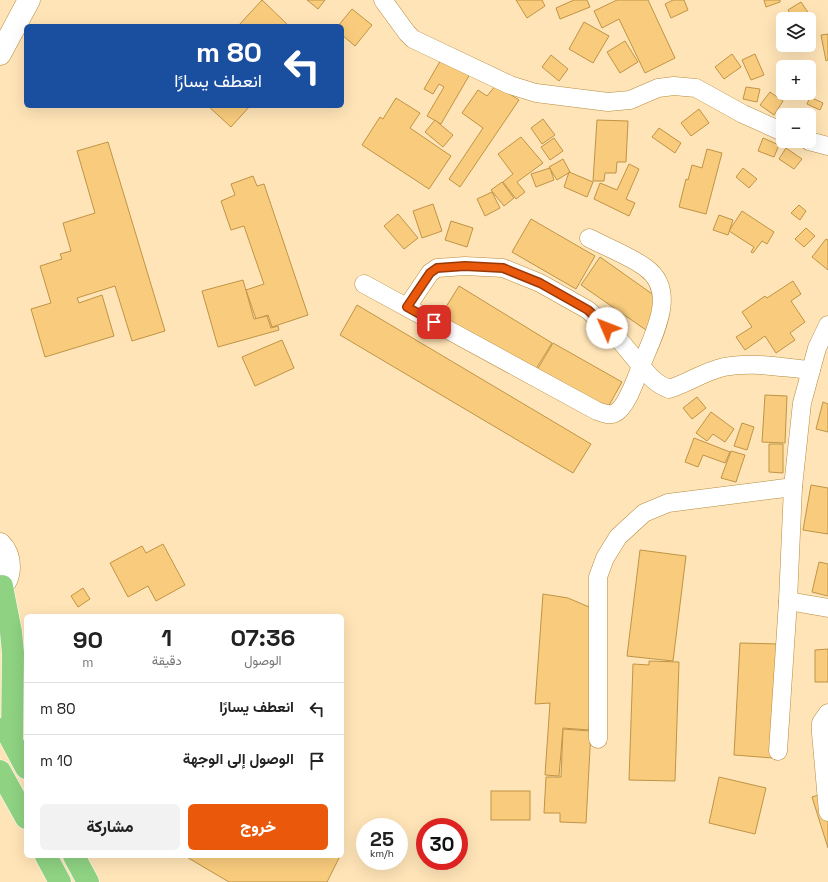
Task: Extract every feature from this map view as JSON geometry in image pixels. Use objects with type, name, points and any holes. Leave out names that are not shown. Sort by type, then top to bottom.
[{"type":"highway","points":[[1,587],[11,632],[13,653],[12,741]]},
{"type":"highway","points":[[0,719],[24,764]]},
{"type":"highway","points":[[0,771],[24,814]]},
{"type":"highway","points":[[47,858],[60,882]]},
{"type":"highway","points":[[75,858],[88,882]]},
{"type":"street","points":[[0,54],[29,0]]},
{"type":"street","points":[[383,0],[413,39],[510,85],[536,93],[608,102],[630,100],[658,88],[674,86],[696,88],[743,114],[776,129]]},
{"type":"street","points":[[816,143],[828,146]]},
{"type":"street","points":[[364,284],[596,411],[606,414],[614,413],[624,405],[641,366],[662,310],[660,285],[654,275],[646,267],[589,238]]},
{"type":"street","points":[[407,307],[430,273],[437,268],[465,266],[503,268],[540,283],[588,310],[616,337],[651,379],[659,385],[670,388],[709,371],[725,366],[754,365],[811,370]]},
{"type":"street","points":[[778,750],[788,601],[793,487],[802,403],[817,348],[828,325]]},
{"type":"street","points":[[598,739],[598,577],[605,558],[618,537],[644,513],[668,503],[793,487]]},
{"type":"street","points":[[0,544],[8,557],[10,567],[8,577],[1,587]]},
{"type":"street","points":[[788,601],[828,608]]},
{"type":"street","points":[[828,713],[821,723],[828,812]]},
{"type":"building","points":[[262,0],[287,24],[240,24]]},
{"type":"building","points":[[307,0],[325,0],[318,9]]},
{"type":"building","points":[[516,0],[542,0],[545,6],[527,18]]},
{"type":"building","points":[[574,0],[587,0],[590,7],[560,19],[556,8]]},
{"type":"building","points":[[617,0],[648,0],[675,58],[645,73],[619,19],[602,28],[594,11]]},
{"type":"building","points":[[673,0],[684,0],[688,10],[671,18],[665,4]]},
{"type":"building","points":[[764,0],[780,0],[780,2],[766,7]]},
{"type":"building","points":[[801,2],[808,12],[789,12],[788,10]]},
{"type":"building","points":[[352,9],[372,25],[355,46],[344,37],[344,24],[340,24]]},
{"type":"building","points":[[584,22],[609,36],[593,63],[569,49]]},
{"type":"building","points":[[828,34],[828,60],[826,61],[821,35]]},
{"type":"building","points":[[625,41],[638,62],[620,73],[607,52]]},
{"type":"building","points":[[732,54],[741,67],[724,79],[715,67]]},
{"type":"building","points":[[755,54],[764,75],[751,80],[742,60]]},
{"type":"building","points":[[551,55],[568,69],[559,81],[542,67]]},
{"type":"building","points":[[442,58],[470,74],[441,124],[427,116],[444,87],[439,84],[433,94],[424,89]]},
{"type":"building","points":[[496,85],[519,100],[460,187],[449,179],[483,128],[462,113],[478,90],[487,96]]},
{"type":"building","points":[[746,87],[760,89],[757,102],[743,99]]},
{"type":"building","points":[[770,92],[776,96],[776,100],[783,101],[778,108],[776,108],[774,115],[760,105]]},
{"type":"building","points":[[396,98],[420,113],[410,128],[451,156],[429,189],[362,145],[380,117],[383,119]]},
{"type":"building","points":[[809,100],[816,100],[823,103],[820,110],[807,104]]},
{"type":"building","points":[[210,108],[248,108],[231,127]]},
{"type":"building","points":[[699,109],[709,123],[691,136],[681,123]]},
{"type":"building","points":[[543,119],[555,135],[542,144],[531,128]]},
{"type":"building","points":[[435,120],[453,135],[443,147],[425,132]]},
{"type":"building","points":[[597,120],[628,121],[626,162],[617,162],[616,173],[605,173],[604,181],[593,181]]},
{"type":"building","points":[[659,128],[681,143],[675,153],[652,137]]},
{"type":"building","points":[[521,137],[543,163],[517,182],[525,192],[516,199],[503,182],[513,174],[498,154]]},
{"type":"building","points":[[554,138],[563,151],[550,160],[541,147]]},
{"type":"building","points":[[763,138],[776,144],[776,148],[778,148],[774,157],[758,151]]},
{"type":"building","points":[[108,142],[165,331],[132,341],[115,286],[77,298],[79,303],[102,295],[114,336],[45,357],[31,309],[51,303],[40,266],[62,259],[60,254],[71,251],[63,223],[95,213],[77,151]]},
{"type":"building","points":[[786,148],[802,159],[794,169],[779,159]]},
{"type":"building","points":[[707,149],[722,153],[706,214],[679,207],[686,179],[688,180],[692,165],[702,168]]},
{"type":"building","points":[[563,159],[570,172],[557,180],[549,167]]},
{"type":"building","points":[[629,164],[639,169],[626,199],[635,203],[629,216],[594,199],[600,183],[617,190]]},
{"type":"building","points":[[550,168],[554,180],[536,187],[531,174]]},
{"type":"building","points":[[743,168],[757,179],[749,188],[736,177]]},
{"type":"building","points":[[569,172],[593,182],[587,197],[564,187]]},
{"type":"building","points":[[253,176],[257,186],[264,184],[308,315],[272,327],[268,315],[256,319],[246,290],[264,284],[244,226],[231,230],[221,201],[235,195],[231,184]]},
{"type":"building","points":[[502,182],[514,198],[504,206],[491,190]]},
{"type":"building","points":[[492,192],[500,208],[485,216],[477,199]]},
{"type":"building","points":[[433,204],[442,231],[422,238],[413,211]]},
{"type":"building","points":[[799,205],[806,211],[800,220],[791,213]]},
{"type":"building","points":[[742,211],[774,232],[767,244],[762,241],[753,253],[751,252],[754,247],[729,231]]},
{"type":"building","points":[[398,214],[418,238],[404,249],[384,226]]},
{"type":"building","points":[[719,215],[733,220],[728,235],[713,230]]},
{"type":"building","points":[[531,219],[595,256],[576,289],[512,252]]},
{"type":"building","points":[[451,221],[473,228],[467,247],[445,240]]},
{"type":"building","points":[[806,228],[815,236],[804,247],[795,239]]},
{"type":"building","points":[[826,239],[828,240],[828,270],[812,257]]},
{"type":"building","points":[[600,257],[665,303],[646,330],[581,285]]},
{"type":"building","points":[[243,280],[254,319],[267,316],[271,328],[278,326],[279,330],[218,347],[202,291]]},
{"type":"building","points":[[793,281],[801,294],[791,301],[805,322],[790,333],[795,340],[776,353],[765,336],[745,350],[736,337],[752,327],[742,312],[765,296],[767,298]]},
{"type":"building","points":[[459,286],[552,343],[534,372],[441,315]]},
{"type":"building","points":[[357,305],[591,444],[573,473],[340,335]]},
{"type":"building","points":[[282,340],[294,368],[255,386],[242,357]]},
{"type":"building","points":[[553,343],[622,382],[607,409],[537,370]]},
{"type":"building","points":[[765,395],[787,396],[785,443],[762,442]]},
{"type":"building","points":[[697,397],[706,408],[692,419],[683,408]]},
{"type":"building","points":[[823,402],[828,404],[828,432],[816,429]]},
{"type":"building","points":[[711,412],[734,429],[725,442],[713,434],[707,441],[696,433]]},
{"type":"building","points":[[742,423],[754,427],[747,450],[734,446]]},
{"type":"building","points":[[694,438],[730,452],[725,463],[703,455],[698,467],[685,462]]},
{"type":"building","points":[[769,444],[783,444],[783,473],[769,472]]},
{"type":"building","points":[[731,451],[745,455],[736,482],[721,478]]},
{"type":"building","points":[[811,485],[828,488],[828,534],[803,530]]},
{"type":"building","points":[[163,544],[185,585],[156,601],[148,586],[128,597],[110,563],[142,546],[146,553]]},
{"type":"building","points":[[640,550],[686,556],[673,661],[627,656]]},
{"type":"building","points":[[819,562],[828,564],[828,596],[812,592]]},
{"type":"building","points":[[83,588],[90,599],[78,607],[71,596]]},
{"type":"building","points":[[543,594],[568,598],[596,610],[589,730],[563,728],[559,776],[545,775],[550,703],[535,704]]},
{"type":"building","points":[[740,643],[779,644],[773,758],[734,755]]},
{"type":"building","points":[[828,649],[828,682],[815,682],[815,650]]},
{"type":"building","points":[[649,661],[679,662],[675,781],[629,780],[633,664],[649,665]]},
{"type":"building","points":[[563,729],[591,731],[586,823],[560,822],[560,813],[544,813],[546,777],[561,777]]},
{"type":"building","points":[[719,777],[766,788],[755,834],[709,823]]},
{"type":"building","points":[[491,791],[530,791],[530,820],[491,820]]},
{"type":"building","points":[[828,792],[828,848],[812,797]]},
{"type":"building","points":[[188,858],[339,858],[327,882],[229,882]]},
{"type":"route","points":[[434,322],[407,307],[430,273],[437,268],[447,266],[465,266],[503,268],[540,283],[588,310],[607,328]]}]
